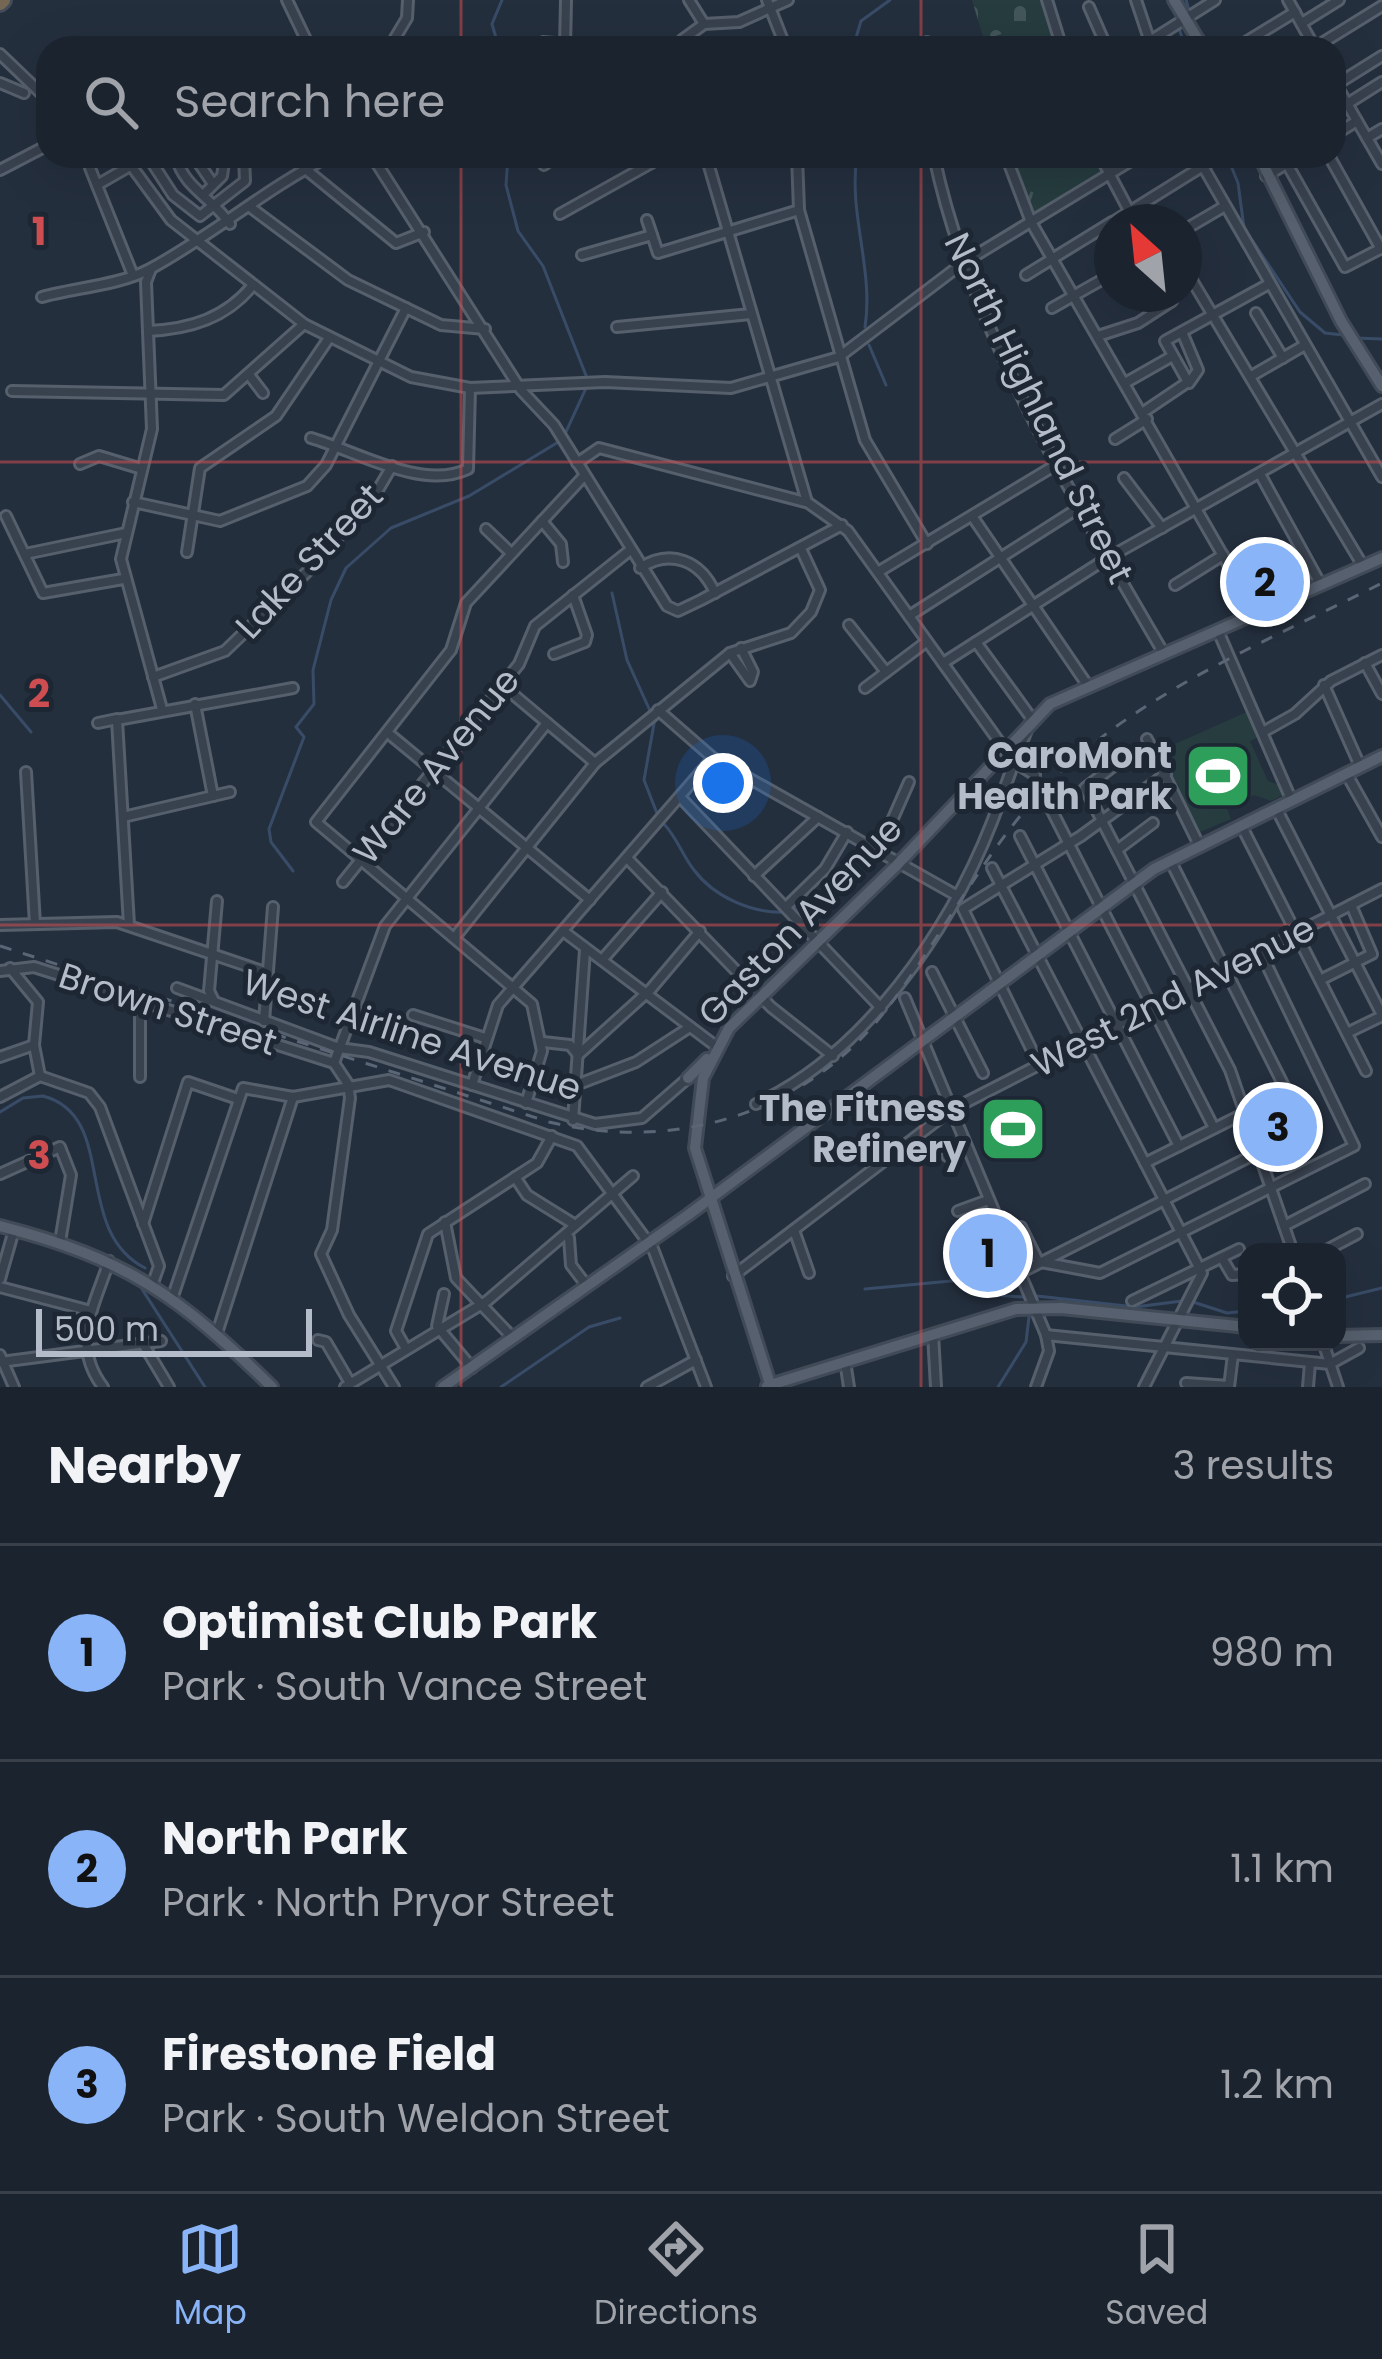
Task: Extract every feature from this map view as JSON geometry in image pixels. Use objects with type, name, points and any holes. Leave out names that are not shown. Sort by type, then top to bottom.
[{"type":"main road","points":[[1174,0],[1193,36]]},
{"type":"main road","points":[[1262,168],[1349,337],[1382,386]]},
{"type":"main road","points":[[1032,719],[1088,686],[1382,559]]},
{"type":"main road","name":"Gaston Avenue","points":[[768,1386],[707,1200],[695,1148],[697,1076],[760,995],[901,861],[1032,719]]},
{"type":"main road","points":[[442,1387],[707,1200],[1134,882],[1198,843],[1382,756]]},
{"type":"main road","points":[[0,1226],[60,1242],[153,1283],[217,1333],[272,1387]]},
{"type":"main road","points":[[768,1386],[933,1333],[1034,1307],[1238,1326]]},
{"type":"main road","points":[[1346,1336],[1382,1335]]},
{"type":"street","points":[[287,0],[304,36]]},
{"type":"street","points":[[396,36],[407,18],[408,0]]},
{"type":"street","points":[[565,36],[566,0]]},
{"type":"street","points":[[688,0],[704,24]]},
{"type":"street","points":[[688,36],[704,24],[739,22],[769,4],[788,0]]},
{"type":"street","points":[[1136,0],[1148,36]]},
{"type":"street","points":[[1163,36],[1216,0]]},
{"type":"street","points":[[1289,0],[1308,36]]},
{"type":"street","points":[[1302,23],[1340,0]]},
{"type":"street","points":[[1048,1],[1058,36]]},
{"type":"street","points":[[769,4],[781,36]]},
{"type":"street","points":[[1332,36],[1377,5]]},
{"type":"street","points":[[1090,7],[1102,36]]},
{"type":"street","points":[[1256,36],[1295,12]]},
{"type":"street","points":[[0,54],[36,90]]},
{"type":"street","points":[[1346,77],[1382,56]]},
{"type":"street","points":[[11,69],[0,82],[24,92]]},
{"type":"street","points":[[1381,160],[1347,104],[1382,82]]},
{"type":"street","points":[[1346,128],[1357,121]]},
{"type":"street","points":[[1367,138],[1382,129]]},
{"type":"street","points":[[0,170],[36,151]]},
{"type":"street","points":[[90,168],[132,273]]},
{"type":"street","points":[[97,185],[127,168]]},
{"type":"street","points":[[131,168],[163,213],[304,324],[435,385],[470,388],[605,382],[731,388],[841,356],[963,263],[1119,168]]},
{"type":"street","points":[[160,168],[173,195],[197,216],[218,206],[245,181],[244,168]]},
{"type":"street","points":[[181,168],[230,224]]},
{"type":"street","points":[[202,168],[213,184]]},
{"type":"street","points":[[203,194],[222,176],[223,168]]},
{"type":"street","points":[[42,297],[151,269],[230,224],[306,168],[396,243],[424,232]]},
{"type":"street","points":[[380,168],[519,385],[550,419],[661,599],[678,611],[802,551],[842,525]]},
{"type":"street","points":[[560,214],[642,168]]},
{"type":"street","points":[[710,168],[807,502]]},
{"type":"street","points":[[798,168],[800,210],[871,453],[927,544]]},
{"type":"street","name":"North Highland Street","points":[[937,168],[963,263],[1106,559],[1163,652]]},
{"type":"street","points":[[1011,168],[1031,222],[1257,614]]},
{"type":"street","points":[[1105,168],[1124,204]]},
{"type":"street","points":[[1142,204],[1200,168]]},
{"type":"street","points":[[1204,168],[1382,477]]},
{"type":"street","points":[[1266,176],[1280,168]]},
{"type":"street","points":[[1289,168],[1346,267],[1382,248],[1335,168]]},
{"type":"street","points":[[1202,219],[1225,206]]},
{"type":"street","points":[[250,207],[328,268],[441,325],[485,328]]},
{"type":"street","points":[[647,220],[658,253],[800,210]]},
{"type":"street","points":[[1026,275],[1094,233]]},
{"type":"street","points":[[582,256],[652,235]]},
{"type":"street","points":[[151,269],[146,282],[150,446],[126,533],[123,579],[162,710]]},
{"type":"street","points":[[1187,386],[1165,341],[1269,284]]},
{"type":"street","points":[[148,331],[183,328],[229,311],[253,285]]},
{"type":"street","points":[[1052,308],[1094,286]]},
{"type":"street","points":[[1202,293],[1364,568]]},
{"type":"street","points":[[133,502],[196,520],[223,520],[307,485],[335,446],[406,308]]},
{"type":"street","points":[[1098,336],[1155,312]]},
{"type":"street","points":[[1256,313],[1282,358]]},
{"type":"street","points":[[617,327],[751,314]]},
{"type":"street","points":[[12,391],[224,394],[304,324]]},
{"type":"street","points":[[1114,439],[1187,386],[1198,370],[1182,332]]},
{"type":"street","points":[[187,552],[196,520],[200,468],[276,416],[329,338]]},
{"type":"street","points":[[1253,375],[1305,345]]},
{"type":"street","points":[[1125,383],[1169,358]]},
{"type":"street","points":[[250,376],[263,393]]},
{"type":"street","points":[[311,438],[392,466],[448,474],[468,469],[470,388]]},
{"type":"street","points":[[943,663],[1106,559],[1382,404]]},
{"type":"street","points":[[577,463],[599,448],[807,502],[842,525],[1013,761],[1035,775]]},
{"type":"street","points":[[80,464],[100,457],[142,469]]},
{"type":"street","points":[[878,572],[1059,463]]},
{"type":"street","name":"Lake Street","points":[[153,677],[225,651],[375,496],[392,466]]},
{"type":"street","points":[[1260,474],[1322,586]]},
{"type":"street","points":[[526,1102],[543,1042],[535,1009],[455,937],[317,827],[320,817],[451,650],[460,612],[584,476]]},
{"type":"street","points":[[1124,478],[1162,528]]},
{"type":"street","points":[[909,616],[1080,507]]},
{"type":"street","points":[[6,516],[43,593],[123,579]]},
{"type":"street","points":[[972,516],[1088,686]]},
{"type":"street","points":[[542,521],[561,544],[563,562]]},
{"type":"street","points":[[486,529],[511,553]]},
{"type":"street","points":[[25,554],[126,533]]},
{"type":"street","name":"Ware Avenue","points":[[343,882],[522,659],[530,631],[629,551]]},
{"type":"street","points":[[455,937],[596,763],[730,653],[786,636],[814,607],[819,584],[802,551]]},
{"type":"street","points":[[1175,586],[1223,555]]},
{"type":"street","points":[[639,568],[660,558],[691,563],[703,570],[716,593]]},
{"type":"street","points":[[554,654],[585,642],[587,635],[573,595]]},
{"type":"street","points":[[849,625],[886,672]]},
{"type":"street","points":[[1218,631],[1292,799]]},
{"type":"street","points":[[865,688],[926,641]]},
{"type":"street","points":[[756,1104],[834,1057],[881,1008],[987,833],[1032,719],[976,642]]},
{"type":"street","points":[[730,653],[745,681],[752,680],[741,648]]},
{"type":"street","points":[[1263,732],[1295,714],[1324,686],[1382,655]]},
{"type":"street","points":[[1365,663],[1382,694]]},
{"type":"street","points":[[502,685],[596,763]]},
{"type":"street","points":[[1324,686],[1360,766]]},
{"type":"street","points":[[98,723],[293,688]]},
{"type":"street","points":[[195,704],[213,796]]},
{"type":"street","points":[[658,710],[713,758],[954,894]]},
{"type":"street","points":[[118,718],[129,925]]},
{"type":"street","points":[[394,1387],[321,1254],[332,1230],[348,1084],[334,1063],[377,942],[406,898],[547,723]]},
{"type":"street","points":[[387,732],[590,900]]},
{"type":"street","points":[[1147,739],[1198,843]]},
{"type":"street","points":[[472,1085],[495,1010],[713,758]]},
{"type":"street","points":[[1115,765],[1085,788],[1244,1109],[1290,1243]]},
{"type":"street","points":[[26,772],[35,924]]},
{"type":"street","points":[[1346,773],[1382,837]]},
{"type":"street","points":[[1039,1065],[963,909],[1070,844],[1166,774]]},
{"type":"street","points":[[880,850],[909,782]]},
{"type":"street","points":[[123,817],[230,792]]},
{"type":"street","points":[[680,797],[881,1008]]},
{"type":"street","points":[[1050,807],[1214,1128]]},
{"type":"street","points":[[1275,807],[1382,1016],[1347,1033]]},
{"type":"street","points":[[754,876],[818,817]]},
{"type":"street","points":[[1118,850],[1154,823]]},
{"type":"street","points":[[1240,823],[1366,1071]]},
{"type":"street","points":[[785,908],[825,869],[847,832]]},
{"type":"street","points":[[1020,836],[1178,1146]]},
{"type":"street","points":[[627,858],[760,995],[834,1057]]},
{"type":"street","points":[[1144,1163],[1286,1090],[1169,859]]},
{"type":"street","points":[[992,868],[1200,1269],[1202,1277],[1144,1387]]},
{"type":"street","name":"West 2nd Avenue","points":[[733,1276],[951,1110],[1382,889]]},
{"type":"street","points":[[602,960],[662,892]]},
{"type":"street","points":[[213,999],[217,901]]},
{"type":"street","points":[[1320,980],[1373,949],[1351,905]]},
{"type":"street","points":[[263,1021],[272,907]]},
{"type":"street","points":[[0,925],[103,920],[268,973]]},
{"type":"street","points":[[563,931],[716,1049]]},
{"type":"street","points":[[578,1055],[645,994],[700,932]]},
{"type":"street","points":[[573,1121],[585,948]]},
{"type":"street","points":[[1003,1234],[1021,1226],[1040,1262],[1093,1275],[1354,1145],[1260,951]]},
{"type":"street","name":"Brown Street","points":[[5,970],[34,967],[334,1063]]},
{"type":"street","points":[[5,970],[38,1002],[34,1045],[40,1076]]},
{"type":"street","points":[[932,972],[983,1072]]},
{"type":"street","name":"West Airline Avenue","points":[[176,988],[339,1048],[472,1085],[573,1121],[607,1125],[642,1118],[697,1076]]},
{"type":"street","points":[[905,998],[1046,1335],[1048,1351],[1036,1387]]},
{"type":"street","points":[[140,1000],[140,1077]]},
{"type":"street","points":[[412,1016],[485,1038]]},
{"type":"street","points":[[576,1084],[636,1062],[690,1027]]},
{"type":"street","points":[[543,1042],[570,1045],[578,1055]]},
{"type":"street","points":[[0,1057],[34,1045]]},
{"type":"street","points":[[0,1097],[40,1076],[84,1090],[95,1100],[159,1266],[153,1283]]},
{"type":"street","points":[[173,1296],[245,1087],[293,1097],[389,1080],[581,1149],[649,1242],[706,1387]]},
{"type":"street","points":[[143,1224],[188,1082],[238,1099]]},
{"type":"street","points":[[217,1333],[293,1097]]},
{"type":"street","points":[[405,1347],[396,1331],[429,1233],[537,1162],[552,1136]]},
{"type":"street","points":[[0,1174],[60,1147],[71,1175],[60,1242]]},
{"type":"street","points":[[947,1156],[967,1148]]},
{"type":"street","points":[[1019,1273],[1259,1152]]},
{"type":"street","points":[[587,1286],[571,1265],[572,1223],[633,1176]]},
{"type":"street","points":[[515,1177],[527,1196],[572,1223]]},
{"type":"street","points":[[1284,1226],[1365,1184]]},
{"type":"street","points":[[958,1211],[988,1200]]},
{"type":"street","points":[[445,1222],[456,1278],[513,1338]]},
{"type":"street","points":[[14,1230],[0,1283],[91,1311]]},
{"type":"street","points":[[794,1230],[809,1274]]},
{"type":"street","points":[[1340,1243],[1357,1234]]},
{"type":"street","points":[[318,1340],[326,1342],[348,1385],[481,1305],[569,1237]]},
{"type":"street","points":[[1132,1301],[1238,1250]]},
{"type":"street","points":[[1222,1258],[1232,1275],[1238,1275]]},
{"type":"street","points":[[103,1387],[87,1349],[85,1324],[109,1261]]},
{"type":"street","points":[[438,1329],[445,1294]]},
{"type":"street","points":[[438,1329],[472,1367]]},
{"type":"street","points":[[933,1333],[936,1387]]},
{"type":"street","points":[[1046,1335],[1330,1364],[1359,1348]]},
{"type":"street","points":[[14,1387],[1,1360],[161,1341]]},
{"type":"street","points":[[142,1342],[170,1387]]},
{"type":"street","points":[[1326,1351],[1338,1387]]},
{"type":"street","points":[[1186,1383],[1229,1386],[1233,1355]]},
{"type":"street","points":[[647,1387],[696,1360]]},
{"type":"street","points":[[845,1360],[849,1387]]},
{"type":"street","points":[[1308,1387],[1310,1363]]},
{"type":"green space","points":[[972,0],[1044,0],[1050,17],[983,36]]},
{"type":"green space","points":[[1050,17],[1056,36],[995,36]]},
{"type":"green space","points":[[1016,168],[1100,168],[1102,174],[1032,216]]},
{"type":"green space","points":[[1028,168],[1075,168],[1046,187],[1026,179]]},
{"type":"green space","name":"CaroMont Health Park","points":[[1249,711],[1260,736],[1250,741],[1268,781],[1280,785],[1283,795],[1271,801],[1254,795],[1227,808],[1231,819],[1198,833],[1159,751]]},
{"type":"green space","points":[[991,1214],[1019,1281],[997,1291],[965,1250],[961,1227]]},
{"type":"waterway","points":[[496,36],[492,24],[502,0]]},
{"type":"waterway","points":[[857,36],[861,21],[890,0]]},
{"type":"waterway","points":[[1186,0],[1189,10]]},
{"type":"waterway","points":[[1180,31],[1181,36]]},
{"type":"waterway","points":[[507,168],[506,185],[518,231],[543,266],[587,378]]},
{"type":"waterway","points":[[856,168],[865,327]]},
{"type":"waterway","points":[[1232,168],[1244,228],[1300,312],[1325,333],[1343,335]]},
{"type":"waterway","points":[[1355,338],[1382,339]]},
{"type":"waterway","points":[[869,345],[886,385]]},
{"type":"waterway","points":[[565,434],[587,386]]},
{"type":"waterway","points":[[293,871],[271,842],[269,829],[304,737],[296,727],[314,704],[313,670],[331,600],[346,568],[391,528],[469,496],[560,441]]},
{"type":"waterway","points":[[612,593],[627,660],[651,713]]},
{"type":"waterway","points":[[0,695],[31,732]]},
{"type":"waterway","points":[[655,718],[644,780],[658,816]]},
{"type":"waterway","points":[[663,823],[694,870],[723,896],[748,907],[786,912]]},
{"type":"waterway","points":[[794,910],[820,898]]},
{"type":"waterway","points":[[0,1112],[23,1098],[43,1096],[66,1108],[81,1126],[109,1228],[122,1251],[145,1268]]},
{"type":"waterway","points":[[948,1234],[969,1285],[992,1295],[1023,1297]]},
{"type":"waterway","points":[[865,1289],[962,1280]]},
{"type":"waterway","points":[[140,1286],[205,1387]]},
{"type":"waterway","points":[[1346,1297],[1382,1288]]},
{"type":"waterway","points":[[1037,1296],[1135,1307],[1182,1301]]},
{"type":"waterway","points":[[1193,1302],[1238,1312]]},
{"type":"waterway","points":[[998,1387],[1026,1342],[1029,1317]]},
{"type":"waterway","points":[[501,1387],[589,1327],[620,1318]]},
{"type":"railway","points":[[0,946],[549,1122],[644,1132],[737,1116],[820,1074],[857,1043],[911,976],[1017,821],[1068,765],[1103,736],[1179,686],[1382,583]]},
{"type":"place","name":"North Park","points":[[1265,582]]},
{"type":"place","name":"CaroMont Health Park","points":[[1218,776]]},
{"type":"place","name":"Firestone Field","points":[[1278,1127]]},
{"type":"place","name":"The Fitness Refinery","points":[[1013,1129]]},
{"type":"place","name":"Optimist Club Park","points":[[988,1253]]}]
